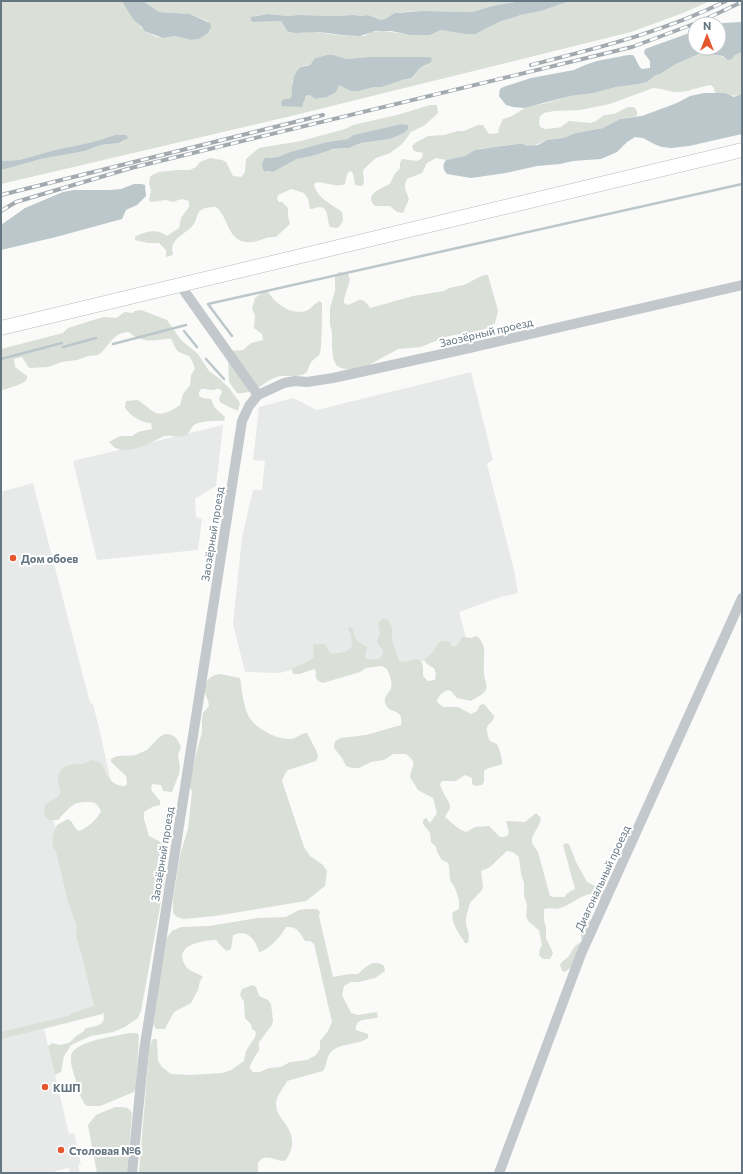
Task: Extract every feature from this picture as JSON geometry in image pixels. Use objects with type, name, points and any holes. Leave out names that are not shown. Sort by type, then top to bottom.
[{"type":"main road","points":[[1,328],[742,150]]},
{"type":"street","points":[[180,285],[258,395]]},
{"type":"street","name":"Заозёрный проезд","points":[[132,1173],[145,1045],[242,421],[249,406],[258,395],[284,383],[295,381],[307,382],[340,376],[465,349],[742,285]]},
{"type":"street","name":"Диагональный проезд","points":[[499,1173],[581,954],[742,598]]},
{"type":"shaded area","points":[[1,1],[122,1],[144,31],[157,37],[163,38],[175,36],[191,40],[199,39],[210,31],[208,21],[190,14],[159,12],[143,1],[520,1],[492,6],[472,12],[400,12],[381,20],[368,15],[288,16],[268,14],[255,16],[254,22],[281,21],[288,32],[291,33],[314,32],[364,36],[371,32],[383,31],[430,35],[441,30],[456,32],[485,29],[499,22],[541,11],[570,1],[710,1],[683,13],[631,32],[287,117],[1,184],[1,170],[3,169],[41,159],[85,151],[101,145],[119,143],[125,140],[115,135],[93,142],[55,150],[19,160],[1,161]],"holes":[[[327,55],[346,59],[368,57],[428,57],[427,65],[420,68],[413,78],[382,87],[374,87],[359,91],[351,91],[339,84],[336,92],[327,97],[315,99],[308,95],[305,98],[304,104],[284,99],[289,99],[292,96],[292,82],[302,66],[310,65],[315,58]]]},
{"type":"shaded area","points":[[122,1],[143,1],[159,12],[190,14],[210,23],[211,28],[208,33],[199,39],[191,40],[175,36],[163,38],[144,31],[142,27],[133,19]]},
{"type":"shaded area","points":[[520,1],[570,1],[541,11],[499,22],[475,34],[441,30],[430,35],[411,35],[391,31],[375,31],[360,36],[316,32],[295,33],[288,32],[281,21],[253,22],[251,20],[251,17],[268,14],[288,16],[368,15],[381,20],[395,13],[423,11],[472,12],[492,6]]},
{"type":"shaded area","points":[[742,22],[742,52],[728,60],[723,56],[727,56],[727,23]]},
{"type":"shaded area","points":[[687,34],[687,56],[694,56],[656,75],[647,82],[616,87],[594,93],[570,96],[524,108],[506,105],[499,96],[500,89],[503,87],[531,78],[574,70],[597,61],[628,55],[633,55],[642,69],[650,68],[650,61],[644,53],[645,49]]},
{"type":"shaded area","points":[[742,52],[742,94],[732,95],[715,93],[714,88],[711,85],[680,92],[653,88],[610,104],[580,110],[544,113],[540,116],[539,121],[540,127],[545,129],[561,127],[569,121],[591,123],[604,115],[614,114],[628,107],[634,107],[637,111],[637,116],[620,119],[603,128],[576,133],[563,138],[547,140],[533,146],[523,144],[508,145],[479,149],[465,156],[446,160],[436,158],[427,163],[422,173],[407,179],[405,189],[409,199],[403,213],[397,212],[390,206],[375,206],[372,202],[371,198],[375,192],[390,184],[394,175],[400,168],[402,159],[417,161],[422,158],[423,153],[414,151],[412,146],[428,136],[444,135],[464,131],[478,125],[483,125],[489,134],[498,133],[503,119],[512,116],[528,106],[543,104],[570,96],[594,93],[616,87],[647,82],[656,75],[694,56],[720,56],[732,59],[735,55]]},
{"type":"shaded area","points":[[333,55],[346,59],[368,57],[432,58],[431,62],[420,68],[412,78],[382,87],[374,87],[359,91],[351,91],[339,85],[336,92],[327,97],[315,99],[310,95],[306,96],[302,107],[282,106],[281,102],[284,99],[289,99],[292,96],[293,80],[298,69],[310,65],[315,58]]},
{"type":"shaded area","points":[[704,93],[725,93],[734,97],[742,94],[742,134],[689,146],[671,148],[662,147],[643,138],[635,137],[627,142],[617,152],[601,159],[537,166],[506,173],[471,178],[447,174],[444,169],[446,160],[465,156],[475,150],[518,144],[528,146],[538,145],[547,140],[563,138],[576,133],[603,128],[620,119],[642,116],[677,103],[690,96]]},
{"type":"shaded area","points":[[430,105],[437,105],[438,113],[425,125],[411,132],[402,144],[390,153],[376,158],[365,168],[363,171],[364,183],[362,186],[355,185],[353,173],[350,171],[347,174],[345,184],[334,185],[317,182],[314,184],[315,189],[321,197],[342,212],[343,220],[337,228],[330,227],[325,209],[319,207],[310,209],[308,199],[304,193],[291,189],[278,195],[277,199],[279,202],[282,202],[288,208],[290,224],[276,237],[250,242],[239,240],[231,232],[220,211],[216,207],[208,207],[199,212],[191,228],[175,241],[172,249],[173,255],[166,257],[166,250],[159,243],[148,243],[135,240],[135,237],[151,231],[159,232],[167,236],[179,228],[181,218],[189,207],[189,201],[183,199],[173,202],[166,200],[151,202],[149,200],[151,190],[149,184],[150,177],[152,175],[159,172],[190,170],[196,167],[200,162],[210,158],[226,162],[233,176],[241,177],[245,172],[246,159],[259,148],[301,141],[345,129],[353,125],[397,115]],"holes":[[[401,124],[408,128],[404,133],[390,139],[361,143],[349,148],[326,150],[312,156],[297,159],[273,172],[267,172],[269,157],[278,157],[290,152],[327,142],[348,139],[353,135]]]},
{"type":"shaded area","points":[[401,124],[408,125],[408,129],[404,133],[390,139],[361,143],[349,148],[333,149],[297,159],[273,172],[264,171],[262,167],[265,158],[278,157],[290,152],[327,142],[348,139],[353,135]]},
{"type":"shaded area","points":[[115,135],[126,135],[128,138],[119,143],[101,145],[85,151],[41,159],[1,170],[1,161],[19,160],[55,150],[93,142]]},
{"type":"shaded area","points":[[134,184],[145,185],[146,196],[137,205],[126,210],[122,219],[1,250],[1,225],[25,208],[63,192],[74,190],[121,189]]},
{"type":"shaded area","points":[[339,272],[348,274],[350,280],[344,303],[348,305],[362,300],[365,301],[370,308],[413,296],[444,291],[488,275],[498,311],[495,323],[489,328],[445,337],[421,347],[398,349],[369,365],[352,370],[341,368],[336,365],[333,358],[332,332],[330,325],[330,308],[335,291],[335,277]]},
{"type":"shaded area","points":[[264,291],[268,292],[275,301],[289,310],[300,312],[306,311],[319,301],[322,303],[321,350],[318,356],[311,362],[304,374],[298,376],[277,377],[269,380],[252,391],[237,393],[229,382],[228,356],[231,351],[243,350],[251,343],[263,340],[262,334],[254,328],[255,315],[252,309],[255,298]]},
{"type":"shaded area","points":[[141,310],[167,320],[181,340],[198,354],[209,371],[229,388],[240,403],[238,411],[220,402],[219,398],[222,392],[220,389],[201,389],[199,396],[211,399],[214,407],[225,417],[224,421],[196,424],[185,435],[164,436],[133,449],[121,450],[115,448],[109,442],[120,436],[132,436],[138,432],[152,429],[151,423],[140,420],[127,411],[125,408],[126,401],[137,400],[159,414],[169,412],[180,405],[183,394],[190,385],[191,375],[195,369],[189,356],[177,350],[171,339],[153,341],[146,340],[138,338],[129,332],[119,334],[98,355],[62,362],[48,367],[29,368],[22,357],[14,359],[15,367],[27,376],[27,379],[20,384],[1,390],[1,349],[63,333],[68,328],[104,317],[116,318],[125,312],[132,313]]},
{"type":"shaded area","points":[[471,372],[493,460],[487,464],[514,570],[518,593],[501,597],[459,612],[469,648],[395,669],[384,662],[355,671],[351,656],[279,673],[245,672],[233,624],[242,537],[253,490],[262,490],[265,461],[253,460],[259,407],[293,398],[317,410]]},
{"type":"shaded area","points":[[223,425],[216,486],[195,499],[196,517],[202,519],[198,550],[97,560],[73,461]]},
{"type":"shaded area","points":[[33,483],[90,703],[93,704],[113,791],[50,807],[103,1011],[102,1014],[44,1029],[69,1134],[74,1133],[81,1165],[78,1165],[80,1173],[70,1173],[69,1168],[55,1171],[55,1173],[1,1173],[1,492]]},
{"type":"shaded area","points":[[383,619],[389,621],[392,628],[392,640],[399,661],[403,662],[416,659],[421,661],[423,676],[428,681],[435,680],[436,674],[434,668],[428,665],[424,660],[432,653],[439,642],[450,642],[454,647],[459,643],[462,637],[472,638],[475,636],[482,642],[484,648],[484,676],[487,686],[485,692],[471,701],[457,698],[451,691],[448,690],[441,694],[437,702],[443,707],[458,707],[471,714],[477,711],[480,705],[484,704],[494,716],[487,729],[488,737],[490,741],[497,744],[502,764],[488,768],[484,771],[484,782],[482,785],[475,786],[472,784],[472,778],[465,775],[456,781],[442,781],[440,784],[450,806],[450,809],[445,817],[459,829],[466,832],[475,827],[489,826],[500,837],[504,837],[507,836],[509,832],[506,821],[525,822],[536,813],[541,818],[533,836],[532,843],[538,852],[550,896],[553,897],[565,897],[566,894],[575,889],[563,845],[566,843],[569,844],[576,862],[587,882],[605,891],[574,965],[565,972],[562,971],[560,965],[569,956],[574,947],[582,941],[579,926],[580,923],[593,919],[600,901],[599,895],[589,894],[560,908],[544,909],[546,938],[553,953],[550,959],[543,959],[539,955],[540,948],[542,946],[539,930],[529,922],[526,917],[527,905],[524,896],[524,883],[521,874],[519,857],[513,852],[507,851],[490,867],[481,871],[483,886],[482,890],[470,903],[466,917],[469,935],[468,943],[465,943],[456,928],[452,916],[453,912],[459,909],[459,900],[455,888],[450,880],[448,863],[442,860],[437,852],[436,847],[431,842],[430,832],[423,823],[423,820],[426,818],[430,823],[437,813],[433,798],[418,790],[410,777],[413,763],[410,757],[406,754],[393,754],[384,760],[371,762],[359,768],[352,768],[346,766],[334,748],[335,741],[341,738],[366,735],[401,725],[399,714],[390,710],[385,702],[385,698],[392,683],[387,669],[382,666],[366,668],[360,672],[323,683],[316,679],[316,671],[314,669],[300,674],[293,674],[293,668],[314,657],[314,644],[325,644],[330,654],[350,649],[352,647],[351,634],[348,629],[349,627],[353,629],[354,636],[357,640],[367,647],[365,658],[380,658],[383,651],[377,642],[380,633],[378,623]]},
{"type":"shaded area","points":[[220,674],[240,678],[246,711],[255,724],[272,735],[285,739],[292,739],[307,733],[317,752],[318,757],[316,761],[288,770],[282,781],[304,847],[310,856],[323,865],[327,871],[325,886],[306,901],[215,916],[184,919],[177,917],[173,913],[173,900],[180,855],[188,829],[192,791],[189,787],[202,732],[203,713],[209,706],[205,693],[206,682],[213,676]]},
{"type":"shaded area","points":[[165,734],[173,736],[179,742],[181,748],[178,754],[180,767],[172,792],[163,791],[161,785],[152,784],[151,790],[160,801],[160,805],[152,807],[144,812],[144,819],[149,836],[162,844],[162,854],[166,864],[164,885],[141,1011],[138,1018],[125,1027],[113,1032],[91,1036],[71,1045],[64,1056],[61,1072],[55,1075],[48,1046],[52,1043],[60,1045],[69,1043],[86,1028],[102,1023],[104,1017],[103,1012],[102,1014],[1,1039],[1,1032],[68,1016],[72,1013],[94,1006],[77,939],[76,923],[68,902],[56,851],[53,846],[53,839],[54,831],[57,825],[68,819],[79,831],[92,823],[101,811],[94,803],[79,802],[69,808],[58,820],[49,820],[45,816],[44,811],[48,803],[60,795],[58,777],[59,773],[65,767],[86,763],[92,760],[96,761],[103,765],[106,774],[111,781],[125,786],[127,784],[126,776],[111,762],[111,759],[117,756],[135,755],[145,751],[158,738]]},
{"type":"shaded area","points":[[317,909],[320,912],[319,916],[333,977],[358,974],[373,963],[384,966],[385,971],[375,978],[359,982],[351,982],[344,986],[342,995],[351,1013],[358,1015],[377,1012],[378,1017],[360,1021],[356,1026],[356,1030],[368,1034],[368,1038],[359,1042],[338,1047],[330,1053],[323,1071],[287,1081],[276,1101],[276,1108],[288,1128],[292,1139],[292,1148],[284,1161],[264,1158],[258,1163],[258,1173],[139,1173],[149,1051],[153,1039],[157,1040],[158,1061],[162,1067],[171,1074],[190,1075],[222,1073],[231,1070],[244,1061],[246,1051],[255,1037],[256,1032],[252,1029],[251,1024],[245,1018],[244,1002],[240,995],[242,989],[252,985],[256,987],[259,996],[268,1000],[271,1004],[273,1020],[272,1025],[259,1042],[259,1051],[250,1066],[250,1069],[253,1072],[260,1072],[269,1068],[281,1067],[290,1062],[307,1060],[316,1055],[320,1049],[320,1041],[328,1031],[332,1022],[314,944],[310,941],[305,941],[300,932],[296,929],[286,927],[274,942],[263,951],[259,952],[253,939],[247,934],[243,933],[233,935],[231,949],[227,951],[216,940],[196,943],[185,949],[182,954],[187,968],[203,977],[191,1003],[174,1012],[165,1029],[156,1029],[153,1024],[165,940],[172,931],[181,927],[209,926],[257,918],[286,917],[299,910]]},
{"type":"shaded area","points":[[137,1033],[139,1036],[136,1088],[134,1092],[100,1106],[87,1106],[81,1098],[72,1069],[71,1056],[79,1046],[96,1040]]},
{"type":"shaded area","points":[[115,1107],[128,1108],[132,1114],[127,1173],[97,1173],[88,1125],[96,1115]]},
{"type":"waterway","points":[[232,336],[208,304],[742,184]]},
{"type":"waterway","points":[[113,344],[186,325]]},
{"type":"waterway","points":[[184,331],[197,347]]},
{"type":"waterway","points":[[63,347],[96,338]]},
{"type":"waterway","points":[[1,359],[62,343]]},
{"type":"waterway","points":[[206,359],[224,379]]},
{"type":"railway","points":[[531,65],[630,38],[679,22],[726,1]]},
{"type":"railway","points":[[1,211],[16,202],[131,168],[632,47],[699,22],[742,2]]},
{"type":"railway","points":[[1,195],[323,115]]},
{"type":"place","name":"Дом обоев","points":[[13,558]]},
{"type":"place","name":"КШП","points":[[45,1087]]},
{"type":"place","name":"Столовая №6","points":[[61,1150]]}]
